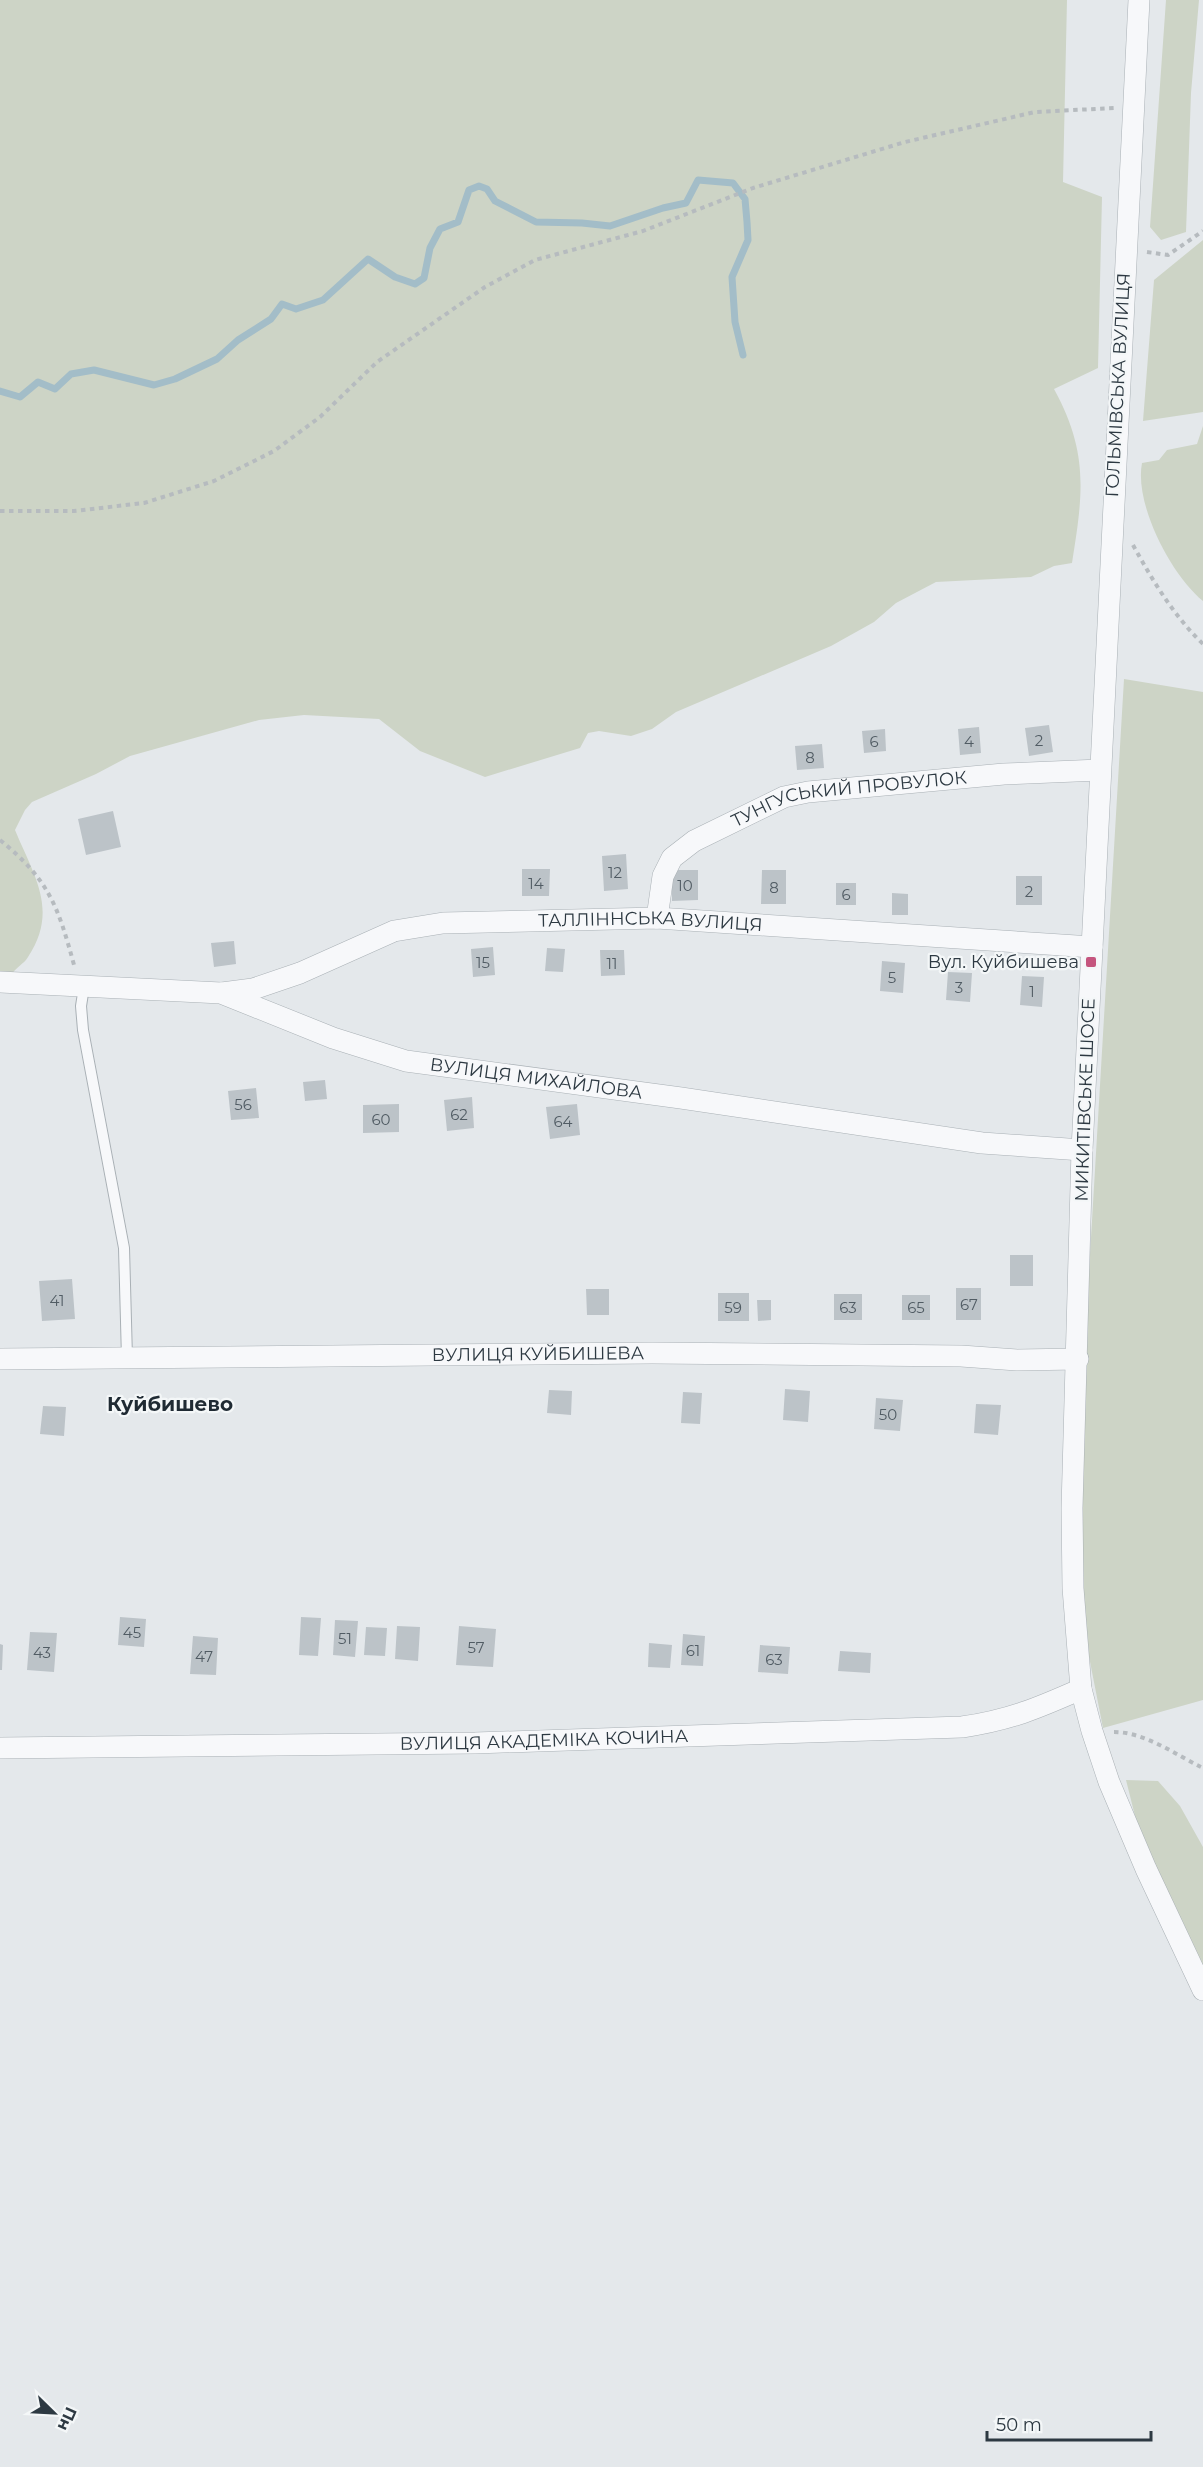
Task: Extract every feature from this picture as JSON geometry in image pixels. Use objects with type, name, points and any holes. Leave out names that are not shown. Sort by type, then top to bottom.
[{"type":"street","name":"ГОЛЬМІВСЬКА ВУЛИЦЯ","points":[[1100,771],[1139,0]]},
{"type":"street","name":"ТУНГУСЬКИЙ ПРОВУЛОК","points":[[657,918],[663,876],[672,858],[694,841],[784,797],[808,792],[1004,774],[1100,771]]},
{"type":"street","name":"МИКИТІВСЬКЕ ШОСЕ","points":[[1100,771],[1082,1150],[1078,1359],[1072,1508],[1077,1653],[1081,1689],[1109,1782],[1146,1869],[1203,1990]]},
{"type":"street","name":"ТАЛЛІННСЬКА ВУЛИЦЯ","points":[[221,993],[253,989],[300,973],[393,931],[417,926],[657,918],[1092,947]]},
{"type":"street","name":"ВУЛИЦЯ МИХАЙЛОВА","points":[[0,982],[221,993],[333,1038],[406,1061],[982,1143],[1082,1150]]},
{"type":"street","name":"ВУЛИЦЯ КУЙБИШЕВА","points":[[0,1359],[652,1353],[961,1356],[1017,1360],[1078,1359]]},
{"type":"street","name":"ВУЛИЦЯ АКАДЕМІКА КОЧИНА","points":[[0,1748],[476,1743],[962,1727],[998,1722],[1024,1714],[1081,1689]]},
{"type":"lane","points":[[82,987],[83,1030],[124,1248],[127,1358]]},
{"type":"path","points":[[0,511],[74,511],[144,503],[214,481],[274,451],[320,417],[386,356],[485,287],[535,260],[643,231],[753,188],[948,131],[1035,112],[1133,105]]},
{"type":"path","points":[[1125,250],[1168,255],[1203,231]]},
{"type":"path","points":[[1129,536],[1164,599],[1185,627],[1203,644]]},
{"type":"path","points":[[0,840],[23,860],[49,892],[82,987]]},
{"type":"path","points":[[1092,1731],[1123,1732],[1153,1742],[1203,1768]]},
{"type":"shaded area","points":[[0,0],[1067,0],[1063,182],[1102,197],[1098,368],[1054,389],[1073,433],[1078,454],[1079,516],[1072,563],[1054,566],[1031,577],[936,582],[896,603],[874,622],[831,646],[676,712],[652,729],[631,736],[599,731],[588,733],[580,748],[485,777],[420,751],[379,719],[304,715],[259,720],[130,756],[96,774],[32,802],[25,810],[15,830],[36,878],[43,908],[42,924],[37,940],[26,959],[12,974],[0,973]]},
{"type":"shaded area","points":[[1166,0],[1199,0],[1191,93],[1186,232],[1161,240],[1150,227]]},
{"type":"shaded area","points":[[1203,240],[1203,412],[1143,421],[1154,280]]},
{"type":"shaded area","points":[[1203,426],[1203,601],[1179,574],[1158,538],[1149,518],[1141,480],[1142,463],[1159,460],[1167,450],[1197,444]]},
{"type":"shaded area","points":[[1124,679],[1203,692],[1203,1700],[1103,1728],[1082,1621],[1079,1507],[1084,1356]]},
{"type":"shaded area","points":[[1126,1780],[1158,1781],[1180,1806],[1203,1847],[1203,1971],[1138,1828]]},
{"type":"building","points":[[1049,725],[1053,752],[1029,756],[1025,728]]},
{"type":"building","points":[[979,727],[981,753],[960,755],[958,729]]},
{"type":"building","points":[[885,729],[886,751],[864,753],[862,731]]},
{"type":"building","points":[[822,744],[824,768],[797,770],[795,746]]},
{"type":"building","points":[[113,811],[121,847],[86,855],[78,819]]},
{"type":"building","points":[[626,854],[628,889],[604,891],[602,856]]},
{"type":"building","points":[[522,869],[550,869],[549,896],[522,896]]},
{"type":"building","points":[[672,870],[698,870],[698,900],[672,901]]},
{"type":"building","points":[[762,870],[786,870],[786,904],[761,904]]},
{"type":"building","points":[[1016,876],[1042,876],[1042,905],[1016,905]]},
{"type":"building","points":[[836,883],[856,883],[856,905],[836,905]]},
{"type":"building","points":[[892,893],[908,894],[908,915],[892,915]]},
{"type":"building","points":[[234,941],[236,964],[214,967],[211,943]]},
{"type":"building","points":[[493,947],[495,975],[473,977],[471,949]]},
{"type":"building","points":[[547,948],[565,949],[563,972],[545,971]]},
{"type":"building","points":[[600,950],[624,950],[625,975],[601,976]]},
{"type":"building","points":[[882,961],[905,963],[903,993],[880,991]]},
{"type":"building","points":[[948,972],[972,973],[970,1002],[946,1000]]},
{"type":"building","points":[[1022,976],[1044,977],[1042,1007],[1020,1005]]},
{"type":"building","points":[[325,1080],[327,1099],[305,1101],[303,1082]]},
{"type":"building","points":[[256,1088],[259,1118],[231,1120],[228,1091]]},
{"type":"building","points":[[472,1097],[474,1128],[447,1131],[444,1100]]},
{"type":"building","points":[[399,1104],[399,1132],[363,1133],[363,1105]]},
{"type":"building","points":[[577,1104],[580,1135],[550,1139],[546,1107]]},
{"type":"building","points":[[1010,1255],[1033,1255],[1033,1286],[1010,1286]]},
{"type":"building","points":[[72,1279],[75,1319],[42,1321],[39,1281]]},
{"type":"building","points":[[956,1288],[981,1288],[981,1320],[956,1320]]},
{"type":"building","points":[[586,1289],[609,1289],[609,1315],[587,1315]]},
{"type":"building","points":[[718,1293],[749,1293],[749,1321],[718,1321]]},
{"type":"building","points":[[834,1294],[862,1294],[862,1320],[834,1320]]},
{"type":"building","points":[[902,1295],[930,1295],[930,1320],[902,1320]]},
{"type":"building","points":[[757,1300],[771,1300],[771,1320],[758,1321]]},
{"type":"building","points":[[785,1389],[810,1391],[808,1422],[783,1420]]},
{"type":"building","points":[[549,1390],[572,1391],[571,1415],[547,1413]]},
{"type":"building","points":[[683,1392],[702,1393],[700,1424],[681,1423]]},
{"type":"building","points":[[876,1398],[903,1400],[900,1431],[874,1429]]},
{"type":"building","points":[[976,1404],[1001,1405],[998,1435],[974,1433]]},
{"type":"building","points":[[43,1406],[66,1407],[64,1436],[40,1434]]},
{"type":"building","points":[[120,1617],[146,1619],[144,1647],[118,1645]]},
{"type":"building","points":[[301,1617],[321,1618],[318,1656],[299,1655]]},
{"type":"building","points":[[335,1620],[358,1621],[355,1657],[333,1655]]},
{"type":"building","points":[[397,1626],[420,1627],[418,1661],[395,1659]]},
{"type":"building","points":[[459,1626],[496,1629],[493,1667],[456,1665]]},
{"type":"building","points":[[366,1627],[387,1628],[385,1656],[364,1655]]},
{"type":"building","points":[[30,1632],[57,1633],[54,1672],[27,1670]]},
{"type":"building","points":[[683,1634],[705,1636],[703,1666],[681,1665]]},
{"type":"building","points":[[193,1636],[218,1638],[216,1675],[190,1674]]},
{"type":"building","points":[[649,1643],[672,1645],[670,1668],[648,1667]]},
{"type":"building","points":[[0,1644],[3,1645],[2,1670],[0,1670]]},
{"type":"building","points":[[760,1645],[790,1647],[788,1674],[758,1672]]},
{"type":"building","points":[[840,1651],[871,1653],[870,1673],[838,1671]]},
{"type":"waterway","points":[[0,391],[20,397],[38,382],[55,389],[71,374],[94,370],[154,385],[175,379],[217,359],[238,340],[271,319],[282,304],[296,309],[323,300],[368,259],[395,277],[415,284],[424,278],[430,248],[440,229],[458,222],[469,190],[479,186],[487,189],[495,201],[536,222],[610,226],[663,208],[686,203],[698,180],[733,183],[745,199],[747,222],[748,240],[732,277],[735,322],[743,355]]},
{"type":"place","name":"Вул. Куйбишева","points":[[1091,962]]},
{"type":"district","name":"Куйбишево","points":[[170,1404]]}]
